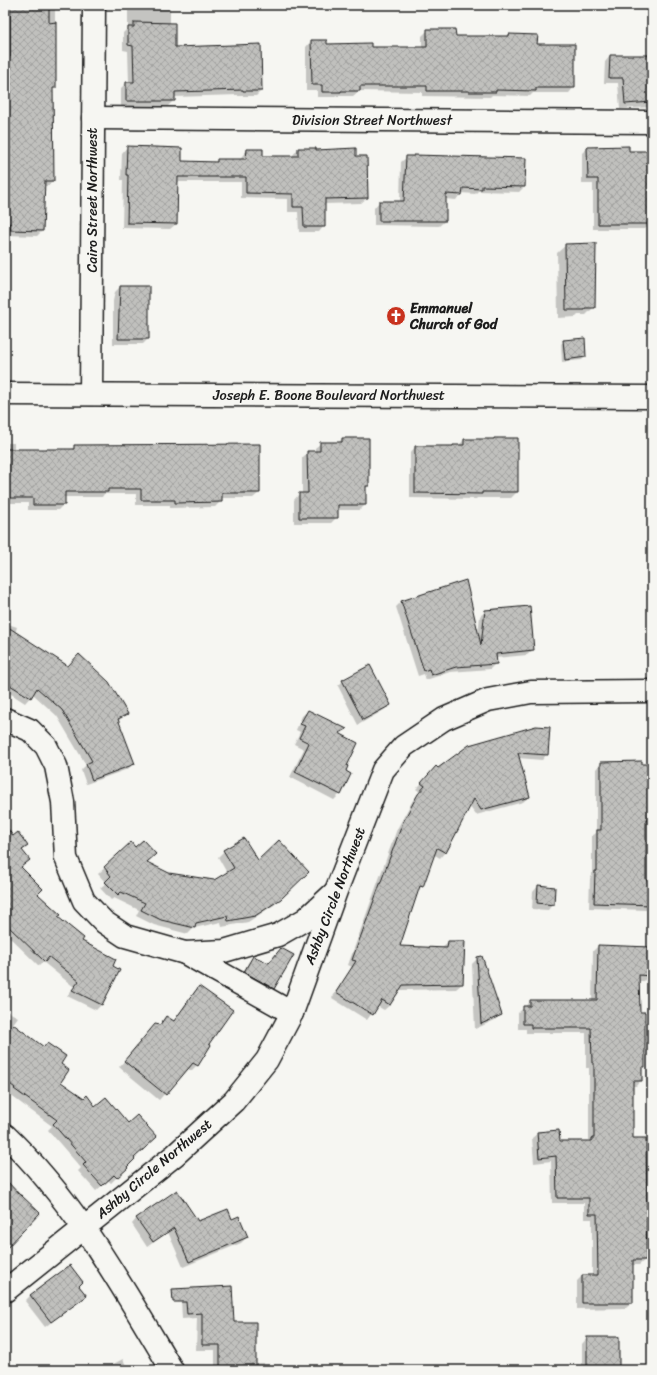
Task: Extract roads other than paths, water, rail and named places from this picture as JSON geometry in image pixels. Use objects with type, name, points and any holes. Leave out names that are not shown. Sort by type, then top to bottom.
[{"type":"street","name":"Cairo Street Northwest","points":[[91,394],[94,5]]},
{"type":"street","name":"Division Street Northwest","points":[[93,118],[652,122]]},
{"type":"street","name":"Joseph E. Boone Boulevard Northwest","points":[[5,394],[652,397]]},
{"type":"street","name":"Ashby Circle Northwest","points":[[5,1291],[175,1154],[234,1101],[267,1060],[292,1013],[336,890],[383,770],[404,746],[444,719],[488,700],[531,692],[652,691]]},
{"type":"street","points":[[5,718],[30,730],[46,746],[56,766],[63,802],[66,858],[84,901],[104,922],[125,936],[185,953],[292,1013]]},
{"type":"street","points":[[185,953],[224,951],[278,935],[306,919],[336,890]]},
{"type":"street","points":[[5,1135],[38,1170],[83,1228],[141,1318],[172,1370]]},
{"type":"place","name":"Emmanuel Church of God","points":[[396,316]]}]
